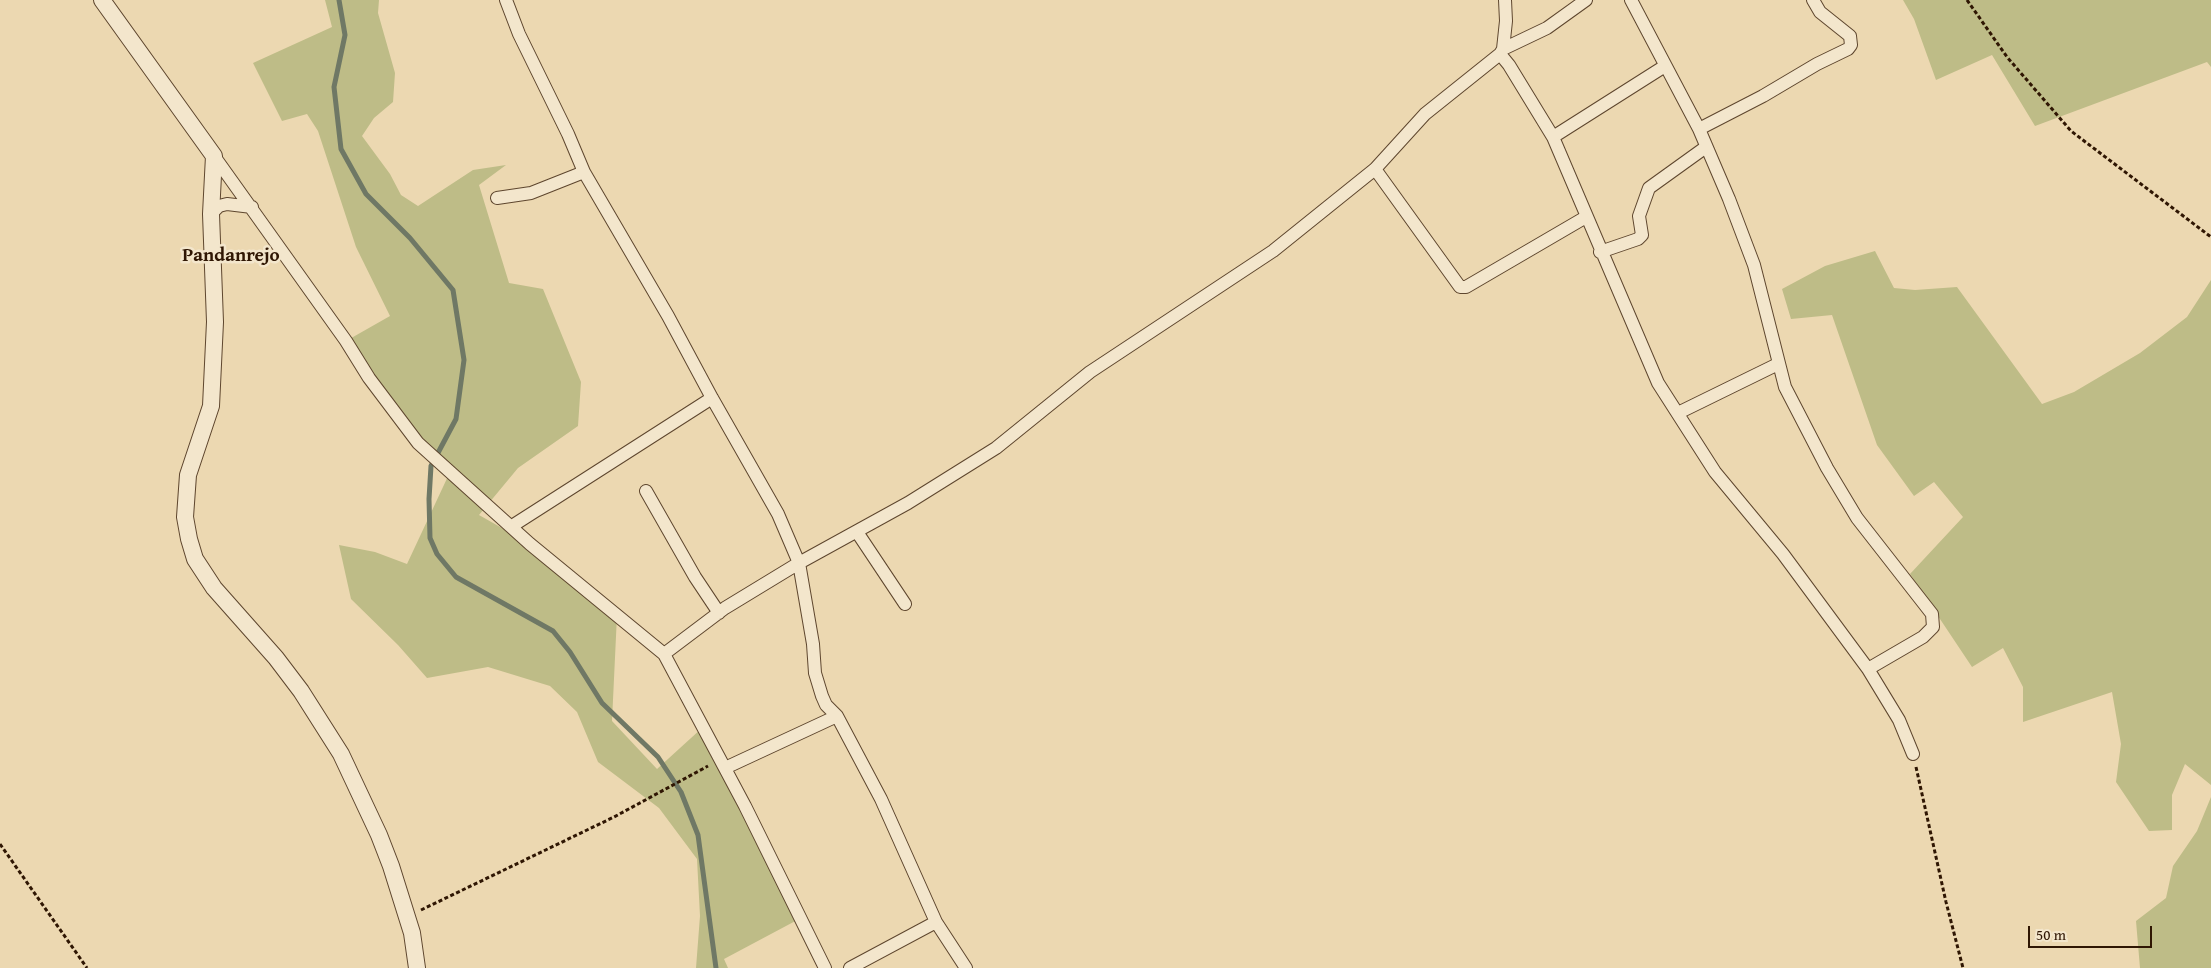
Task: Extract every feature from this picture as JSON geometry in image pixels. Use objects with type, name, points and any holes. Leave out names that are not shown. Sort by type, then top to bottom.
[{"type":"street","points":[[102,0],[252,207],[346,341],[369,378],[418,443],[530,544],[664,654],[723,764],[825,968]]},
{"type":"street","points":[[506,0],[519,34],[568,134],[584,172],[668,316],[778,514],[799,563],[816,673],[826,705],[837,716],[881,799],[936,922],[966,968]]},
{"type":"street","points":[[1505,0],[1506,20],[1501,52],[1553,137],[1600,252],[1658,384],[1715,472],[1784,554],[1868,669],[1899,720],[1913,754]]},
{"type":"street","points":[[664,654],[719,613],[799,563],[908,503],[996,448],[1090,372],[1273,251],[1375,170],[1424,114],[1501,52],[1547,28],[1586,0]]},
{"type":"street","points":[[1631,0],[1699,129],[1729,199],[1754,265],[1785,387],[1827,468],[1857,518],[1932,614],[1933,627],[1923,637],[1868,669]]},
{"type":"street","points":[[1699,129],[1848,49],[1851,45],[1850,36],[1820,12],[1813,0]]},
{"type":"street","points":[[1553,137],[1665,66]]},
{"type":"street","points":[[1600,252],[1638,239],[1642,235],[1639,216],[1649,188],[1706,147]]},
{"type":"street","points":[[214,156],[212,214],[215,322],[211,406],[188,475],[185,517],[189,539],[195,559],[214,588],[276,658],[301,691],[341,754],[379,835],[412,933],[418,968]]},
{"type":"street","points":[[1375,170],[1460,287],[1466,287],[1586,217]]},
{"type":"street","points":[[497,198],[531,194],[584,172]]},
{"type":"street","points":[[212,214],[219,206],[227,204],[252,207]]},
{"type":"street","points":[[1678,413],[1778,364]]},
{"type":"street","points":[[512,526],[712,398]]},
{"type":"street","points":[[646,491],[695,577],[719,613]]},
{"type":"street","points":[[857,532],[905,604]]},
{"type":"street","points":[[723,764],[837,716]]},
{"type":"street","points":[[850,968],[936,922]]},
{"type":"path","points":[[1966,0],[2007,57],[2071,131],[2211,238]]},
{"type":"path","points":[[1913,754],[1946,902],[1963,968]]},
{"type":"path","points":[[407,917],[614,817],[685,778],[723,764]]},
{"type":"path","points":[[0,844],[87,968]]},
{"type":"shaded area","points":[[325,0],[379,0],[378,13],[395,73],[393,102],[374,118],[362,136],[390,174],[401,195],[418,206],[473,170],[506,165],[479,185],[509,283],[543,289],[581,382],[578,426],[518,468],[479,515],[530,544],[617,615],[612,721],[657,769],[702,728],[801,918],[724,959],[728,968],[696,968],[700,916],[697,859],[659,808],[598,762],[577,712],[550,686],[488,667],[427,678],[398,645],[351,599],[339,545],[375,552],[407,564],[450,472],[421,451],[346,341],[390,316],[356,247],[318,131],[307,114],[282,121],[253,63],[332,27]]},
{"type":"shaded area","points":[[1903,0],[2211,0],[2211,67],[2207,62],[2035,126],[1992,55],[1936,80],[1914,19]]},
{"type":"shaded area","points":[[1875,251],[1894,288],[1915,290],[1957,287],[2042,404],[2074,392],[2140,353],[2187,317],[2211,280],[2211,785],[2185,764],[2172,795],[2172,830],[2149,831],[2116,782],[2121,744],[2112,692],[2023,722],[2023,687],[2003,648],[1972,667],[1910,574],[1963,517],[1934,482],[1914,496],[1877,445],[1832,315],[1791,319],[1782,289],[1825,266]]},
{"type":"shaded area","points":[[2211,797],[2211,968],[2140,968],[2136,921],[2166,898],[2173,866],[2197,831]]},
{"type":"waterway","points":[[339,0],[345,35],[334,87],[341,149],[366,194],[410,238],[453,290],[464,360],[456,419],[431,466],[429,499],[430,538],[437,554],[456,577],[553,631],[570,652],[602,703],[658,757],[681,792],[698,835],[716,968]]},
{"type":"district","name":"Pandanrejo","points":[[231,256]]}]
